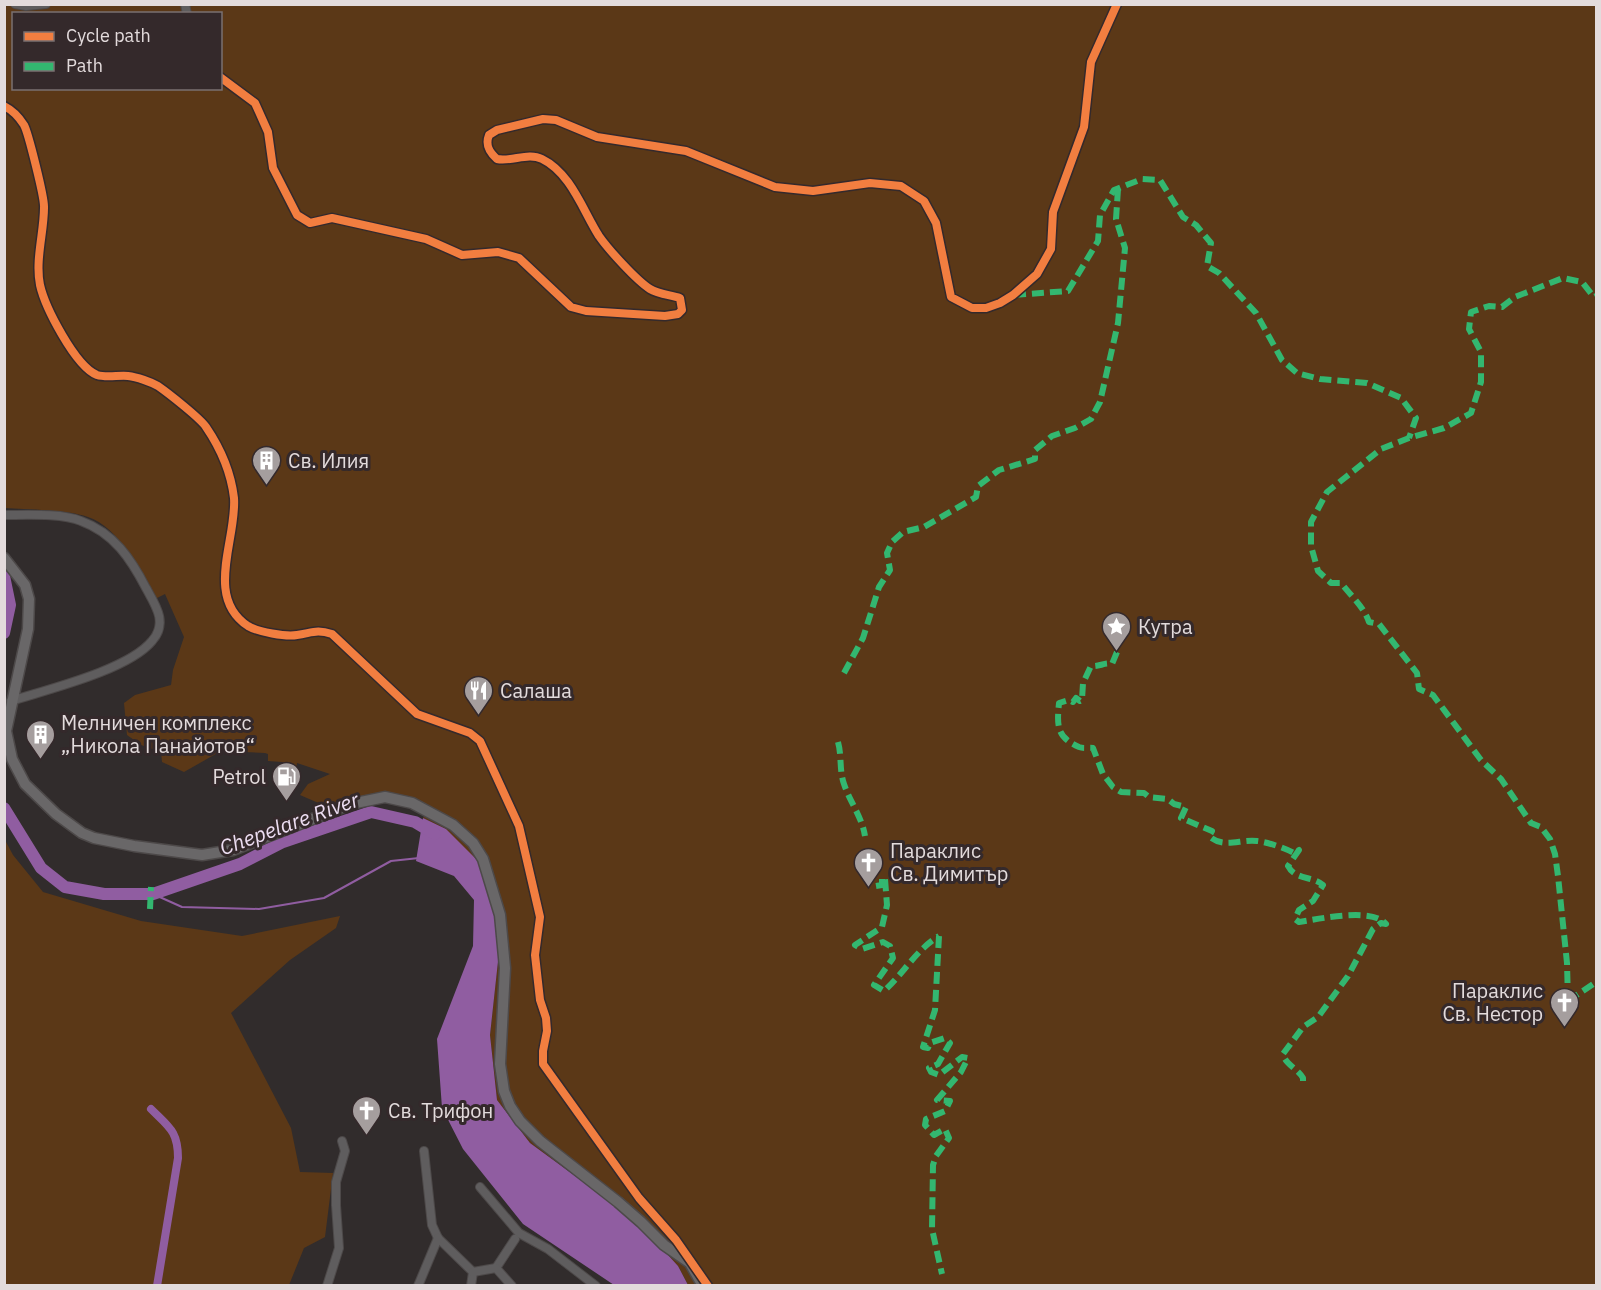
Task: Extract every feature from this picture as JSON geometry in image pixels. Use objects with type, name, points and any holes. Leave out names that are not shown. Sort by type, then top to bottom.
[{"type":"main road","points":[[4,558],[25,585],[29,599],[28,629],[6,731],[12,759],[25,784],[56,814],[82,833],[94,838],[202,855],[233,850],[351,804],[386,797],[412,803],[453,825],[473,843],[483,859],[500,915],[505,968],[500,1064],[504,1091],[510,1106],[520,1121],[540,1141],[641,1222],[664,1245],[690,1263],[703,1286]]},
{"type":"street","points":[[15,4],[26,6],[46,4]]},
{"type":"street","points":[[222,78],[255,103],[268,132],[273,168],[297,214],[310,223],[332,218],[426,238],[462,255],[498,252],[519,258],[571,307],[586,311],[665,316],[678,314],[682,310],[680,298],[656,292],[640,281],[601,238],[570,186],[554,168],[534,157],[506,161],[497,159],[486,142],[489,135],[497,130],[543,119],[556,120],[597,137],[686,151],[775,187],[813,191],[870,183],[901,186],[924,201],[936,224],[951,297],[972,308],[986,308],[1013,295],[1037,274],[1051,249],[1053,212],[1084,127],[1091,62],[1117,4]]},
{"type":"street","points":[[4,106],[11,110],[25,126],[45,205],[39,283],[50,313],[75,356],[97,375],[130,376],[157,386],[205,425],[228,467],[234,499],[224,575],[225,592],[235,612],[249,626],[273,633],[295,636],[320,630],[332,634],[417,714],[464,730],[480,741],[519,826],[540,917],[536,955],[540,1000],[546,1018],[547,1031],[543,1064],[639,1198],[676,1240],[708,1286]]},
{"type":"street","points":[[4,514],[44,515],[80,520],[98,529],[115,542],[132,561],[156,603],[161,617],[159,632],[140,654],[117,666],[11,701]]},
{"type":"street","points":[[327,1286],[339,1248],[336,1182],[345,1151],[342,1141]]},
{"type":"street","points":[[424,1151],[432,1226],[438,1238],[473,1272]]},
{"type":"street","points":[[480,1187],[519,1233],[548,1249],[596,1286]]},
{"type":"street","points":[[418,1286],[438,1238]]},
{"type":"street","points":[[473,1272],[496,1268],[515,1239]]},
{"type":"street","points":[[496,1268],[512,1286]]},
{"type":"street","points":[[471,1286],[473,1272]]},
{"type":"shaded area","points":[[4,5],[1596,5],[1596,1285],[688,1285],[678,1266],[638,1222],[530,1143],[497,1100],[490,1035],[500,943],[446,829],[423,818],[429,807],[401,797],[330,808],[300,795],[308,784],[330,774],[297,763],[296,771],[282,762],[268,761],[268,754],[265,753],[221,751],[184,772],[162,762],[161,752],[141,745],[127,735],[124,703],[135,695],[171,685],[173,670],[184,637],[165,594],[155,599],[128,552],[110,530],[88,517],[47,510],[5,508]]},
{"type":"shaded area","points":[[304,813],[310,813],[314,817],[261,834],[266,827]]},
{"type":"shaded area","points":[[423,818],[446,829],[482,865],[493,895],[500,943],[490,1035],[497,1100],[530,1143],[638,1222],[678,1266],[688,1285],[614,1285],[523,1224],[463,1149],[442,1108],[437,1039],[473,946],[474,900],[454,876],[416,861]]},
{"type":"shaded area","points":[[5,840],[13,855],[43,892],[141,921],[242,936],[340,916],[336,928],[290,960],[231,1013],[291,1128],[300,1172],[333,1173],[325,1237],[304,1248],[289,1285],[5,1285]]},
{"type":"waterway","name":"Chepelare River","points":[[4,576],[10,605],[4,633]]},
{"type":"waterway","name":"Chepelare River","points":[[4,808],[41,868],[65,887],[104,894],[153,894],[240,864],[283,842],[371,812],[415,822],[435,834]]},
{"type":"waterway","points":[[153,894],[182,907],[259,909],[324,898],[391,861],[419,858]]},
{"type":"waterway","points":[[151,1109],[171,1130],[178,1149],[157,1286]]},
{"type":"marked path","points":[[1014,295],[1068,291],[1098,241],[1100,215],[1114,190],[1142,179],[1160,180],[1183,217],[1196,225],[1211,243],[1207,266],[1219,273],[1256,313],[1282,360],[1297,373],[1320,379],[1367,383],[1401,398],[1416,418],[1409,438]]},
{"type":"marked path","points":[[844,673],[863,638],[879,587],[890,570],[887,553],[892,542],[903,532],[924,527],[976,497],[978,486],[999,470],[1035,459],[1035,450],[1052,436],[1075,428],[1091,419],[1100,402],[1118,323],[1125,248],[1116,219],[1118,189]]},
{"type":"marked path","points":[[1568,1001],[1567,963],[1558,876],[1550,839],[1541,827],[1531,823],[1501,779],[1481,760],[1433,695],[1419,689],[1417,673],[1379,624],[1369,622],[1361,606],[1341,583],[1331,583],[1318,571],[1311,546],[1311,522],[1327,492],[1381,449],[1444,428],[1471,413],[1481,382],[1481,352],[1469,329],[1471,312],[1489,306],[1502,307],[1515,297],[1563,278],[1582,282],[1594,297],[1596,296]]},
{"type":"marked path","points":[[1117,652],[1112,664],[1091,666],[1083,683],[1082,700],[1076,698],[1073,702],[1069,700],[1059,703],[1058,718],[1060,730],[1066,739],[1079,747],[1093,748],[1103,774],[1113,787],[1121,792],[1144,793],[1149,797],[1168,799],[1174,804],[1186,807],[1181,818],[1212,831],[1209,836],[1214,840],[1226,843],[1257,841],[1294,853],[1299,850],[1288,866],[1295,874],[1323,885],[1313,901],[1299,910],[1295,919],[1299,922],[1358,915],[1379,919],[1386,924],[1381,923],[1373,929],[1348,976],[1318,1017],[1303,1027],[1283,1054],[1286,1061],[1301,1075],[1303,1081]]},
{"type":"marked path","points":[[838,742],[842,779],[865,836]]},
{"type":"marked path","points":[[876,886],[882,885],[882,877],[885,879],[887,905],[882,927],[855,945],[862,949],[883,942],[890,946],[893,958],[874,985],[884,991],[917,955],[939,936]]},
{"type":"marked path","points":[[150,909],[151,887]]},
{"type":"marked path","points":[[939,936],[935,1010],[923,1047],[928,1048],[930,1043],[945,1038],[950,1043],[938,1064],[929,1068],[931,1072],[939,1075],[962,1057],[968,1058],[961,1072],[937,1100],[950,1101],[945,1111],[926,1119],[925,1125],[934,1135],[945,1129],[949,1138],[936,1156],[933,1165],[932,1229],[942,1274]]},
{"type":"marked path","points":[[1568,1001],[1596,982]]},
{"type":"cycle path","points":[[222,78],[255,103],[268,132],[273,168],[297,215],[310,223],[332,218],[426,239],[462,255],[498,252],[519,258],[571,307],[586,311],[665,316],[678,314],[682,310],[680,298],[650,289],[615,256],[599,236],[569,183],[552,165],[537,157],[497,159],[488,148],[487,142],[489,135],[497,130],[543,119],[556,120],[597,137],[686,151],[775,187],[813,191],[870,183],[901,186],[924,201],[936,223],[951,297],[972,308],[986,308],[1013,295],[1037,274],[1051,249],[1053,212],[1084,127],[1091,62],[1117,4]]},
{"type":"cycle path","points":[[4,106],[24,125],[36,166],[44,208],[39,256],[40,285],[62,335],[80,360],[97,375],[132,377],[163,389],[203,423],[221,453],[228,470],[234,498],[225,584],[228,600],[235,614],[248,626],[272,634],[292,635],[318,632],[332,634],[417,714],[470,733],[480,741],[519,826],[540,917],[535,955],[540,1000],[546,1018],[547,1031],[543,1064],[639,1198],[676,1240],[708,1286]]},
{"type":"place","name":"Св. Илия","points":[[267,486]]},
{"type":"place","name":"Кутра","points":[[1117,652]]},
{"type":"place","name":"Салаша","points":[[479,716]]},
{"type":"place","name":"Мелничен комплекс „Никола Панайотов“","points":[[40,760]]},
{"type":"place","name":"Petrol","points":[[287,802]]},
{"type":"place","name":"Параклис Св. Димитър","points":[[869,888]]},
{"type":"place","name":"Параклис Св. Нестор","points":[[1564,1028]]},
{"type":"place","name":"Св. Трифон","points":[[367,1136]]}]
